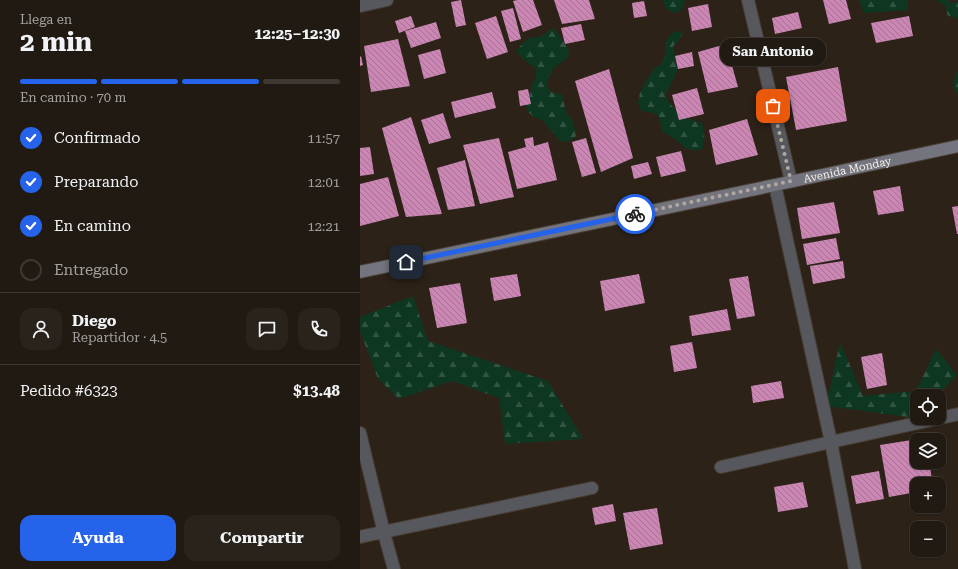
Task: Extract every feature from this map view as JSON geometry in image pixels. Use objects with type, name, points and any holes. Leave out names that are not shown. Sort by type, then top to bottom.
[{"type":"main road","name":"Avenida Monday","points":[[360,272],[958,146]]},
{"type":"street","points":[[360,6],[387,0]]},
{"type":"street","points":[[748,0],[791,181]]},
{"type":"street","points":[[774,185],[830,442],[855,569]]},
{"type":"street","points":[[721,467],[958,414]]},
{"type":"street","points":[[360,433],[394,569]]},
{"type":"street","points":[[360,537],[592,488]]},
{"type":"green space","points":[[663,0],[685,0],[680,10],[675,13],[666,7]]},
{"type":"green space","points":[[859,0],[908,0],[908,10],[864,13]]},
{"type":"green space","points":[[936,0],[948,0],[951,4],[958,1],[958,19],[947,15],[946,6]]},
{"type":"green space","points":[[554,28],[569,49],[568,58],[554,68],[550,74],[547,87],[553,93],[562,94],[566,113],[572,119],[576,136],[568,142],[560,141],[542,120],[534,117],[527,111],[525,101],[530,93],[536,77],[535,68],[516,51],[529,38],[539,37]]},
{"type":"green space","points":[[674,31],[683,33],[679,41],[673,46],[678,69],[665,96],[680,114],[696,122],[702,123],[704,130],[704,143],[702,150],[685,148],[678,141],[663,132],[658,115],[641,111],[638,102],[644,84],[654,69],[661,64],[665,56],[667,38]]},
{"type":"green space","points":[[958,70],[958,94],[954,88],[954,79]]},
{"type":"green space","points":[[413,296],[428,341],[548,381],[583,439],[505,444],[499,398],[452,381],[399,399],[378,379],[360,331],[360,317]]},
{"type":"green space","points":[[840,342],[863,396],[910,392],[910,417],[826,406]]},
{"type":"green space","points":[[936,349],[957,375],[944,389],[917,389]]},
{"type":"building","points":[[461,0],[466,25],[456,27],[451,2]]},
{"type":"building","points":[[533,0],[542,25],[523,32],[513,1]]},
{"type":"building","points":[[554,0],[589,0],[595,19],[562,24]]},
{"type":"building","points":[[823,0],[846,0],[851,19],[829,24]]},
{"type":"building","points":[[644,1],[647,16],[634,18],[632,3]]},
{"type":"building","points":[[708,4],[712,27],[692,31],[688,8]]},
{"type":"building","points":[[513,8],[521,39],[510,42],[501,11]]},
{"type":"building","points":[[798,12],[802,28],[775,34],[772,18]]},
{"type":"building","points":[[411,16],[415,27],[399,33],[395,21]]},
{"type":"building","points":[[496,16],[508,52],[487,59],[475,23]]},
{"type":"building","points":[[909,16],[913,36],[876,43],[871,23]]},
{"type":"building","points":[[436,22],[441,38],[411,48],[405,31]]},
{"type":"building","points":[[581,24],[585,40],[565,44],[561,28]]},
{"type":"building","points":[[398,39],[410,86],[371,92],[364,46]]},
{"type":"building","points":[[726,44],[738,87],[708,93],[698,52]]},
{"type":"building","points":[[440,49],[446,73],[424,79],[418,55]]},
{"type":"building","points":[[692,52],[694,66],[678,69],[675,56]]},
{"type":"building","points":[[361,56],[363,65],[360,66],[360,57]]},
{"type":"building","points":[[838,67],[847,121],[796,130],[786,77]]},
{"type":"building","points":[[609,69],[633,158],[601,172],[575,81]]},
{"type":"building","points":[[697,88],[704,114],[679,120],[672,95]]},
{"type":"building","points":[[528,89],[531,104],[520,106],[518,91]]},
{"type":"building","points":[[492,92],[496,108],[455,118],[451,102]]},
{"type":"building","points":[[443,113],[451,138],[429,144],[421,120]]},
{"type":"building","points":[[411,117],[442,214],[406,217],[382,128]]},
{"type":"building","points":[[747,119],[758,155],[716,165],[709,130]]},
{"type":"building","points":[[533,137],[534,146],[548,142],[557,180],[517,189],[508,152],[526,147],[524,139]]},
{"type":"building","points":[[499,138],[514,197],[480,204],[463,145]]},
{"type":"building","points":[[586,138],[596,173],[582,177],[572,142]]},
{"type":"building","points":[[370,147],[374,174],[360,176],[360,148]]},
{"type":"building","points":[[681,151],[686,171],[661,177],[656,157]]},
{"type":"building","points":[[465,160],[475,206],[448,210],[437,168]]},
{"type":"building","points":[[648,162],[652,174],[634,179],[631,166]]},
{"type":"building","points":[[388,177],[399,216],[360,226],[360,184]]},
{"type":"building","points":[[900,186],[904,211],[878,215],[873,191]]},
{"type":"building","points":[[834,202],[840,233],[802,239],[797,208]]},
{"type":"building","points":[[958,206],[958,234],[957,234],[952,207]]},
{"type":"building","points":[[836,238],[840,259],[807,265],[803,244]]},
{"type":"building","points":[[843,261],[845,278],[813,284],[810,266]]},
{"type":"building","points":[[517,274],[521,296],[494,301],[490,278]]},
{"type":"building","points":[[639,274],[645,303],[605,311],[600,281]]},
{"type":"building","points":[[748,276],[755,316],[737,319],[729,279]]},
{"type":"building","points":[[460,283],[467,323],[437,328],[429,288]]},
{"type":"building","points":[[727,309],[731,330],[692,336],[689,316]]},
{"type":"building","points":[[692,342],[697,368],[674,372],[670,346]]},
{"type":"building","points":[[882,353],[887,385],[867,389],[861,357]]},
{"type":"building","points":[[781,381],[784,398],[753,403],[751,386]]},
{"type":"building","points":[[910,440],[910,469],[930,469],[932,477],[910,477],[910,493],[889,497],[880,445]]},
{"type":"building","points":[[879,471],[884,499],[856,504],[851,476]]},
{"type":"building","points":[[803,482],[808,507],[778,512],[774,487]]},
{"type":"building","points":[[613,504],[616,521],[595,525],[592,508]]},
{"type":"building","points":[[657,508],[663,544],[630,550],[623,513]]},
{"type":"way so far","points":[[635,214],[791,181],[773,106]]},
{"type":"place","name":"San Antonio","points":[[773,106]]},
{"type":"route","points":[[406,262],[635,214]]}]
